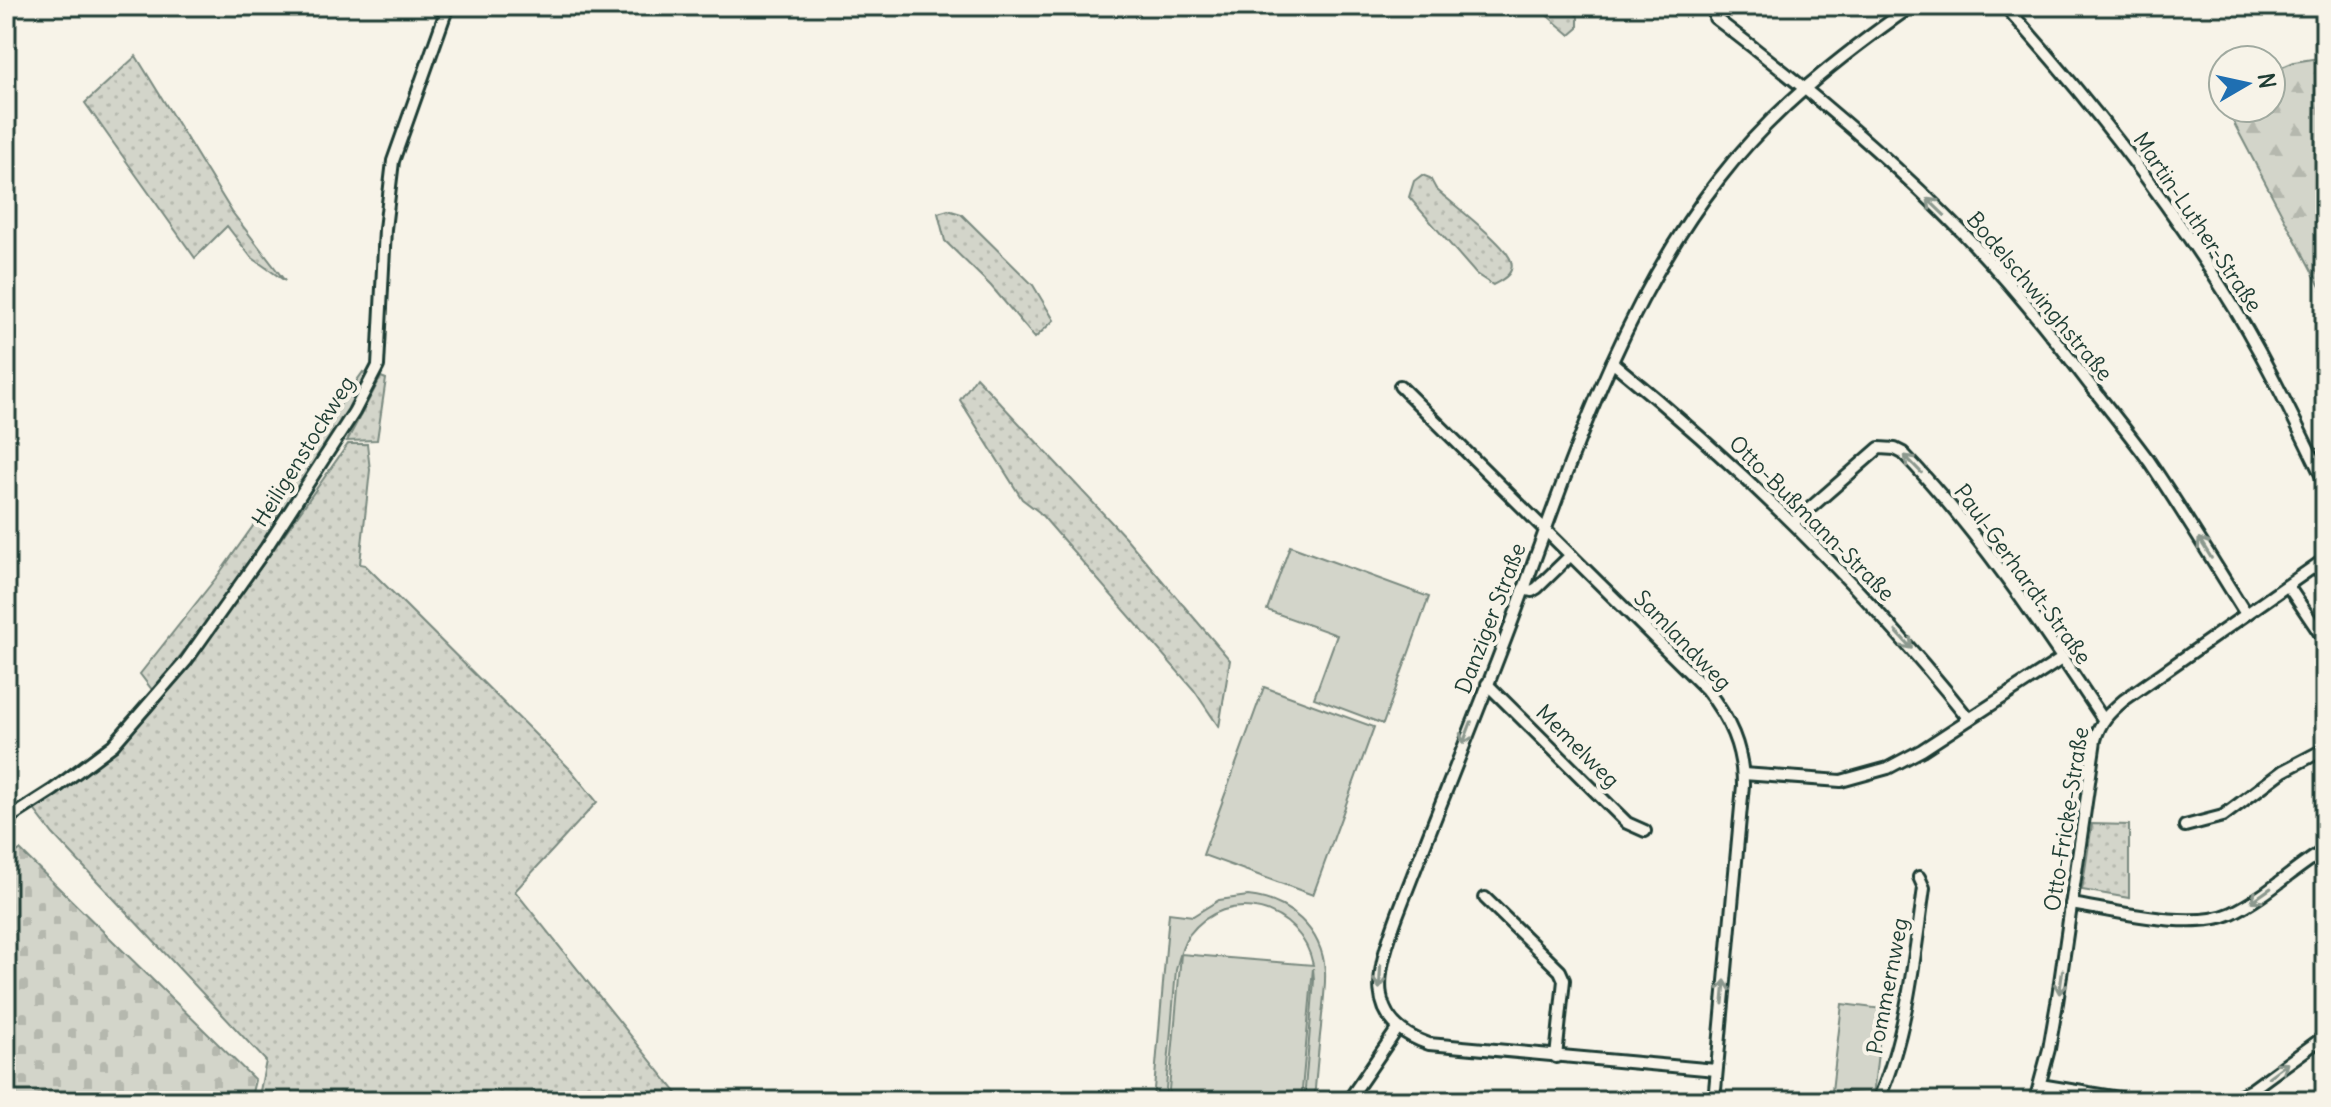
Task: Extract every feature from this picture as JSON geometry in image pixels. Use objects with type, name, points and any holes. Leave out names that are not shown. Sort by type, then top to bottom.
[{"type":"street","name":"Heiligenstockweg","points":[[6,820],[53,790],[113,745],[186,661],[266,548],[354,412],[378,366],[385,229],[393,161],[448,6]]},
{"type":"street","name":"Danziger Straße","points":[[1398,1028],[1384,1008],[1379,988],[1384,953],[1612,362],[1647,292],[1703,200],[1746,146],[1804,88],[1912,6]]},
{"type":"street","name":"Martin-Luther-Straße","points":[[2005,6],[2120,141],[2204,260],[2270,372],[2325,483]]},
{"type":"street","name":"Bodelschwinghstraße","points":[[1715,18],[1824,105],[1937,208],[2001,275],[2147,459],[2246,614]]},
{"type":"street","name":"Otto-Bußmann-Straße","points":[[1612,362],[1704,440],[1793,523],[1891,625],[1969,719]]},
{"type":"street","name":"Samlandweg","points":[[1400,386],[1706,689],[1734,732],[1743,774],[1714,1101]]},
{"type":"street","name":"Paul-Gerhardt-Straße","points":[[1793,523],[1871,453],[1879,448],[1895,449],[1919,470],[1966,524],[2030,609],[2103,719]]},
{"type":"street","points":[[1523,589],[1532,591],[1537,588],[1571,555]]},
{"type":"street","name":"Otto-Fricke-Straße","points":[[2035,1101],[2057,1003],[2095,740],[2103,719],[2124,700],[2325,559]]},
{"type":"street","points":[[2288,586],[2325,641]]},
{"type":"street","points":[[1743,774],[1816,780],[1851,779],[1888,768],[2063,658]]},
{"type":"street","name":"Memelweg","points":[[1487,684],[1627,823],[1645,831]]},
{"type":"street","points":[[2185,826],[2223,816],[2283,771],[2325,749]]},
{"type":"street","points":[[2071,904],[2184,921],[2212,920],[2252,902],[2325,850]]},
{"type":"street","name":"Pommernweg","points":[[1878,1101],[1892,1067],[1906,1009],[1924,888],[1919,877]]},
{"type":"street","points":[[1485,898],[1560,971],[1564,980],[1556,1057]]},
{"type":"street","points":[[1348,1101],[1398,1028],[1418,1041],[1436,1046],[1716,1070]]},
{"type":"street","points":[[2228,1101],[2251,1090],[2325,1036]]},
{"type":"street","points":[[2040,1085],[2137,1101]]},
{"type":"green space","points":[[1536,6],[1570,6],[1578,17],[1578,28],[1570,35]]},
{"type":"green space","points":[[136,56],[232,212],[285,281],[251,257],[227,226],[195,258],[85,103]]},
{"type":"green space","points":[[2325,57],[2325,296],[2234,124],[2287,124],[2287,65]]},
{"type":"green space","points":[[1422,175],[1430,178],[1436,189],[1489,234],[1507,254],[1512,266],[1504,279],[1493,285],[1476,274],[1409,197],[1414,181]]},
{"type":"green space","points":[[948,210],[961,214],[1033,285],[1054,320],[1035,338],[991,286],[945,241],[938,213]]},
{"type":"green space","points":[[363,372],[367,375],[325,452],[206,622],[153,691],[140,674],[216,578]]},
{"type":"green space","points":[[381,377],[386,379],[377,440],[347,441]]},
{"type":"green space","points":[[976,377],[1126,538],[1230,660],[1219,727],[1194,690],[1039,512],[1022,499],[960,400]]},
{"type":"green space","points":[[348,444],[367,444],[370,470],[360,564],[365,565],[571,770],[597,802],[515,891],[683,1101],[258,1101],[266,1061],[53,834],[33,808],[115,749],[151,712],[261,567]]},
{"type":"green space","points":[[1290,546],[1429,597],[1383,724],[1314,698],[1337,635],[1267,610]]},
{"type":"green space","points":[[1264,687],[1374,727],[1313,895],[1203,855]]},
{"type":"green space","points":[[2092,824],[2129,825],[2129,898],[2082,890]]},
{"type":"green space","points":[[20,850],[255,1080],[250,1101],[6,1101],[6,859]]},
{"type":"green space","points":[[1248,896],[1290,910],[1310,930],[1323,956],[1325,985],[1314,1101],[1304,1101],[1313,968],[1301,1101],[1168,1101],[1181,954],[1313,965],[1306,945],[1294,928],[1279,916],[1261,909],[1242,907],[1223,910],[1205,920],[1184,943],[1176,970],[1165,1101],[1153,1101],[1169,913],[1193,916],[1219,900]]},
{"type":"green space","points":[[1842,1004],[1883,1009],[1873,1096],[1832,1091]]}]
